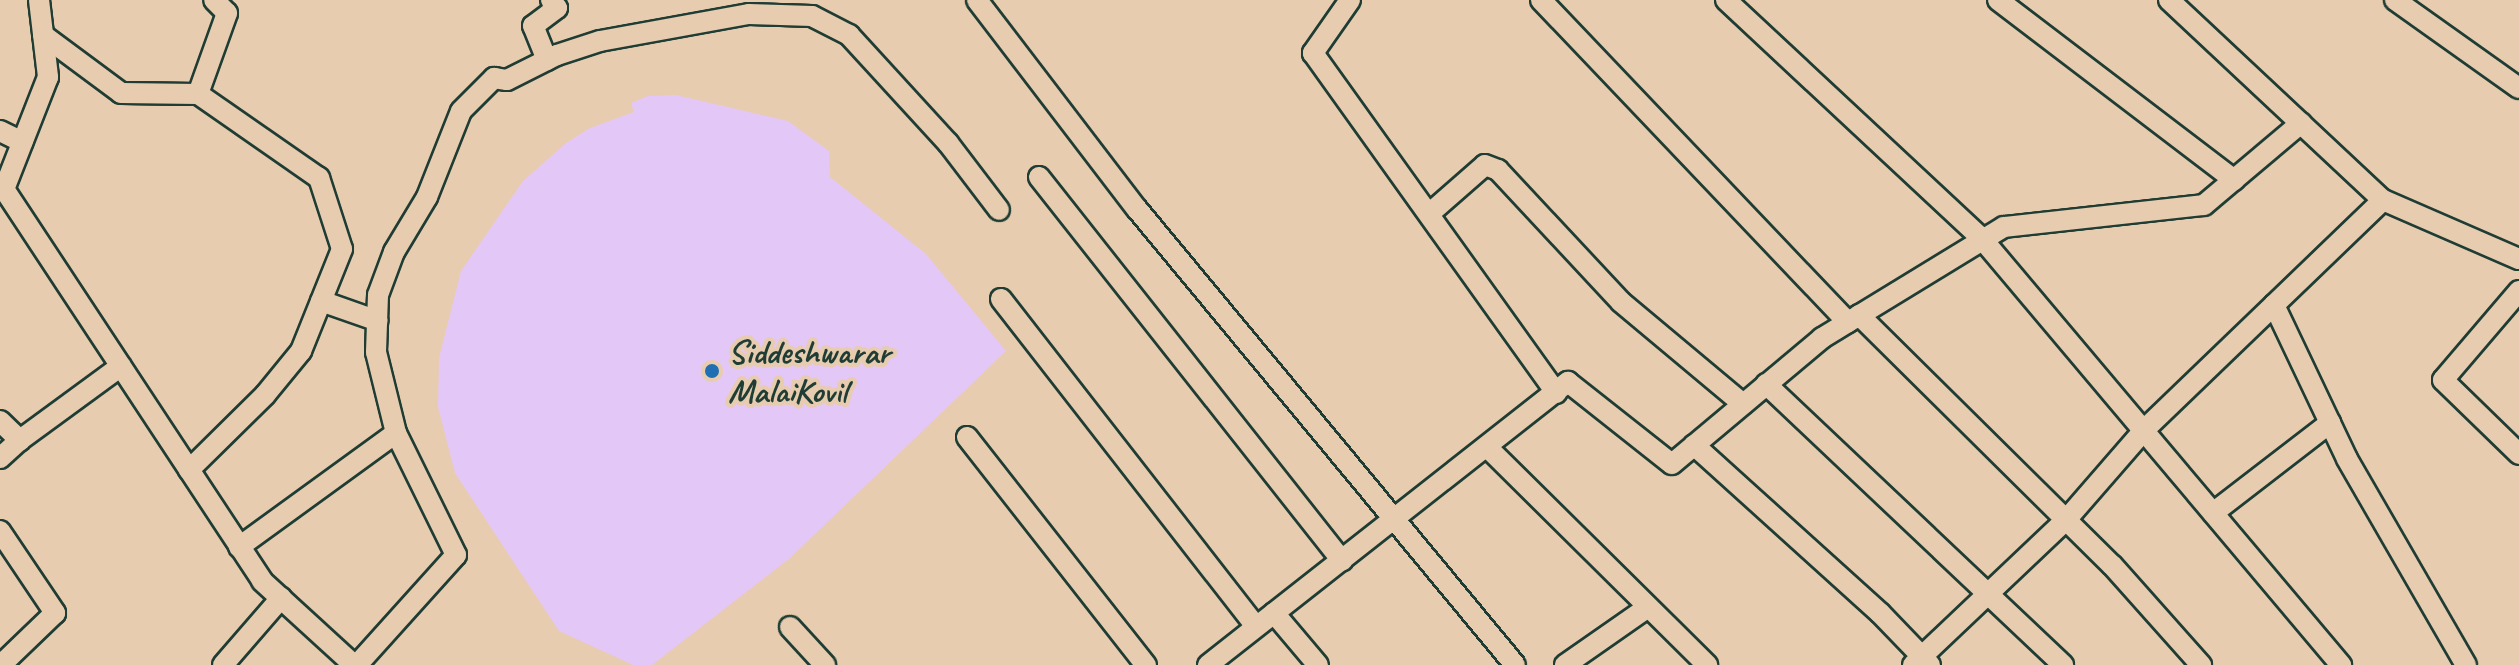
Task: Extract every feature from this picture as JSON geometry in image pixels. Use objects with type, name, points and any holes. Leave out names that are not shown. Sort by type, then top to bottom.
[{"type":"street","points":[[39,0],[48,77],[4,189],[262,581],[356,665],[456,555],[396,433],[376,352],[378,295],[394,252],[427,197],[461,111],[494,78],[507,80],[547,60],[600,41],[749,14],[812,16],[849,35],[948,143],[999,210]]},
{"type":"street","points":[[198,94],[227,13],[214,0]]},
{"type":"street","points":[[547,60],[533,26],[557,8],[551,0]]},
{"type":"street","points":[[977,0],[1137,209],[1515,665]]},
{"type":"street","points":[[1350,0],[1313,53],[1556,393]]},
{"type":"street","points":[[1541,0],[1854,319],[2066,520],[2201,665]]},
{"type":"street","points":[[1726,0],[1983,240],[2341,665]]},
{"type":"street","points":[[1998,0],[2234,180]]},
{"type":"street","points":[[2169,0],[2383,200],[2519,259]]},
{"type":"street","points":[[2395,0],[2519,88]]},
{"type":"street","points":[[43,35],[121,93],[198,94],[319,178],[342,249],[301,351],[265,395],[189,470]]},
{"type":"street","points":[[1208,665],[1568,382],[1672,464],[1822,338],[2004,227],[2204,205],[2301,123]]},
{"type":"street","points":[[0,131],[23,142]]},
{"type":"street","points":[[1429,214],[1485,165],[1498,170],[1621,302],[1743,404]]},
{"type":"street","points":[[1039,177],[1342,561]]},
{"type":"street","points":[[1694,445],[1880,613],[1922,662],[2066,520],[2144,431],[2383,200]]},
{"type":"street","points":[[2519,291],[2443,380],[2519,454]]},
{"type":"street","points":[[1001,299],[1256,627]]},
{"type":"street","points":[[321,301],[378,321]]},
{"type":"street","points":[[2274,305],[2347,459],[2466,665]]},
{"type":"street","points":[[0,458],[121,366]]},
{"type":"street","points":[[1766,384],[2063,665]]},
{"type":"street","points":[[0,421],[20,440]]},
{"type":"street","points":[[2213,513],[2330,423]]},
{"type":"street","points":[[239,547],[396,433]]},
{"type":"street","points":[[967,437],[1146,665]]},
{"type":"street","points":[[1487,447],[1707,665]]},
{"type":"street","points":[[0,531],[55,613],[1,665]]},
{"type":"street","points":[[223,665],[281,598]]},
{"type":"street","points":[[1565,665],[1648,607]]},
{"type":"street","points":[[1274,613],[1318,665]]},
{"type":"street","points":[[790,627],[825,665]]},
{"type":"building","name":"Siddeshwarar MalaiKovil","points":[[676,95],[788,121],[829,151],[830,177],[926,254],[1006,351],[790,558],[652,665],[633,665],[559,631],[455,473],[438,407],[439,358],[461,271],[523,181],[566,143],[590,128],[634,112],[631,103],[648,96]]},
{"type":"place","name":"Siddeshwarar MalaiKovil","points":[[712,371]]}]
